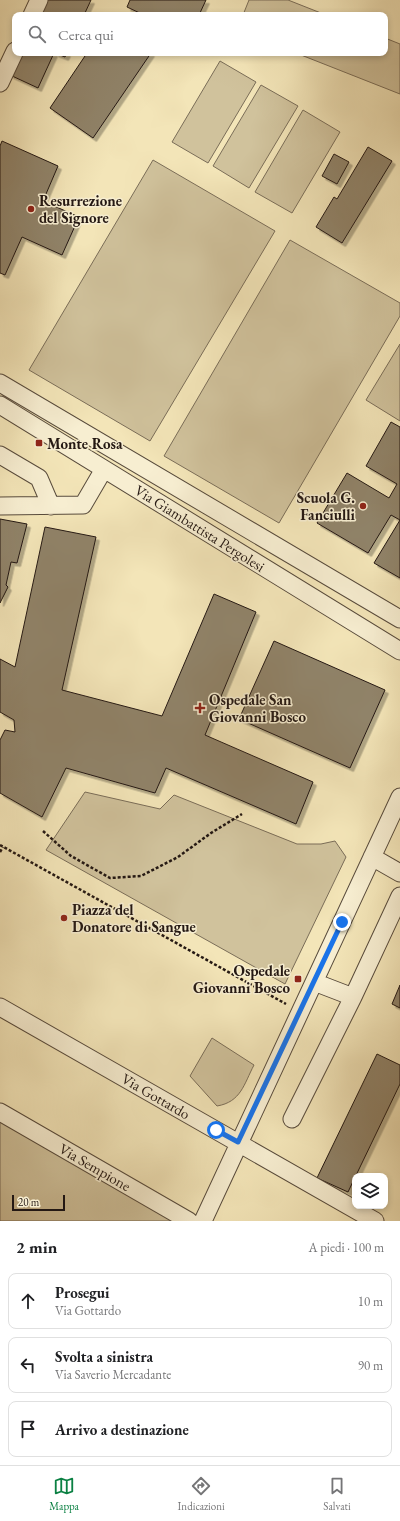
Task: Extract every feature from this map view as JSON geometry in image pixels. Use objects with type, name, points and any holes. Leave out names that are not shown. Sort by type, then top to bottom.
[{"type":"street","points":[[33,12],[38,0]]},
{"type":"street","points":[[0,83],[12,56]]},
{"type":"street","name":"Via Giambattista Pergolesi","points":[[0,383],[400,619]]},
{"type":"street","name":"Via Giambattista Pergolesi","points":[[0,405],[400,650]]},
{"type":"street","points":[[0,455],[39,478],[51,506]]},
{"type":"street","points":[[0,506],[83,505],[104,469]]},
{"type":"street","points":[[203,1221],[238,1142],[400,797]]},
{"type":"street","points":[[372,857],[400,873]]},
{"type":"street","points":[[292,1119],[353,997],[400,896]]},
{"type":"street","points":[[314,982],[353,997]]},
{"type":"street","name":"Via Gottardo","points":[[0,1007],[375,1221]]},
{"type":"street","name":"Via Sempione","points":[[0,1112],[189,1221]]},
{"type":"path","points":[[43,831],[71,856],[110,878],[141,876],[178,857],[211,833],[242,814]]},
{"type":"path","points":[[0,852],[2,846],[300,1011]]},
{"type":"shaded area","points":[[249,0],[288,0],[318,12],[244,12]]},
{"type":"shaded area","points":[[388,39],[400,44],[400,94],[304,56],[388,56]]},
{"type":"shaded area","points":[[220,61],[256,82],[208,163],[172,142]]},
{"type":"shaded area","points":[[261,85],[298,106],[249,188],[213,166]]},
{"type":"shaded area","points":[[303,110],[340,132],[292,213],[255,192]]},
{"type":"shaded area","points":[[153,160],[275,231],[150,441],[29,370]]},
{"type":"shaded area","points":[[290,240],[400,303],[400,316],[279,523],[164,456]]},
{"type":"shaded area","points":[[400,344],[400,421],[366,400]]},
{"type":"shaded area","points":[[85,792],[160,809],[174,795],[297,844],[321,844],[335,841],[346,857],[285,984],[46,850]]},
{"type":"shaded area","points":[[212,1038],[254,1065],[237,1096],[232,1101],[217,1106],[190,1076]]},
{"type":"shaded area","points":[[0,1118],[189,1221],[0,1221]]},
{"type":"building","points":[[45,0],[91,0],[85,12],[39,12]]},
{"type":"building","points":[[130,0],[206,0],[200,12],[138,12],[127,7]]},
{"type":"building","points":[[19,56],[53,56],[38,88],[10,75]]},
{"type":"building","points":[[85,56],[149,56],[93,138],[50,108]]},
{"type":"building","name":"Resurrezione del Signore","points":[[2,141],[58,166],[43,201],[79,217],[62,255],[22,237],[5,275],[0,273],[0,146]]},
{"type":"building","points":[[368,147],[392,161],[342,243],[316,227],[334,197],[337,199]]},
{"type":"building","points":[[334,154],[349,162],[337,184],[322,176]]},
{"type":"building","name":"Scuola G. Fanciulli","points":[[391,422],[400,427],[400,520],[391,515],[368,553],[317,523],[347,473],[389,498],[397,484],[366,466]]},
{"type":"building","points":[[0,519],[27,524],[17,563],[11,562],[6,585],[8,587],[0,603]]},
{"type":"building","points":[[400,520],[400,578],[374,563]]},
{"type":"building","points":[[45,527],[96,537],[62,690],[162,716],[214,594],[256,612],[205,735],[313,782],[296,824],[166,768],[155,793],[66,768],[42,817],[0,793],[0,740],[5,730],[15,732],[14,720],[0,712],[0,659],[15,667]]},
{"type":"building","points":[[274,641],[385,690],[350,768],[239,719]]},
{"type":"building","points":[[400,985],[400,1008],[392,1004]]},
{"type":"building","points":[[377,1054],[400,1065],[400,1084],[357,1173],[352,1173],[352,1184],[348,1192],[317,1178]]},
{"type":"place","name":"Resurrezione del Signore","points":[[31,209]]},
{"type":"place","name":"Monte Rosa","points":[[39,443]]},
{"type":"place","name":"Scuola G. Fanciulli","points":[[363,506]]},
{"type":"place","name":"Ospedale San Giovanni Bosco","points":[[200,708]]},
{"type":"place","name":"Piazza del Donatore di Sangue","points":[[64,918]]},
{"type":"place","name":"Ospedale Giovanni Bosco","points":[[298,979]]},
{"type":"route","points":[[216,1130],[238,1142],[342,922]]}]
